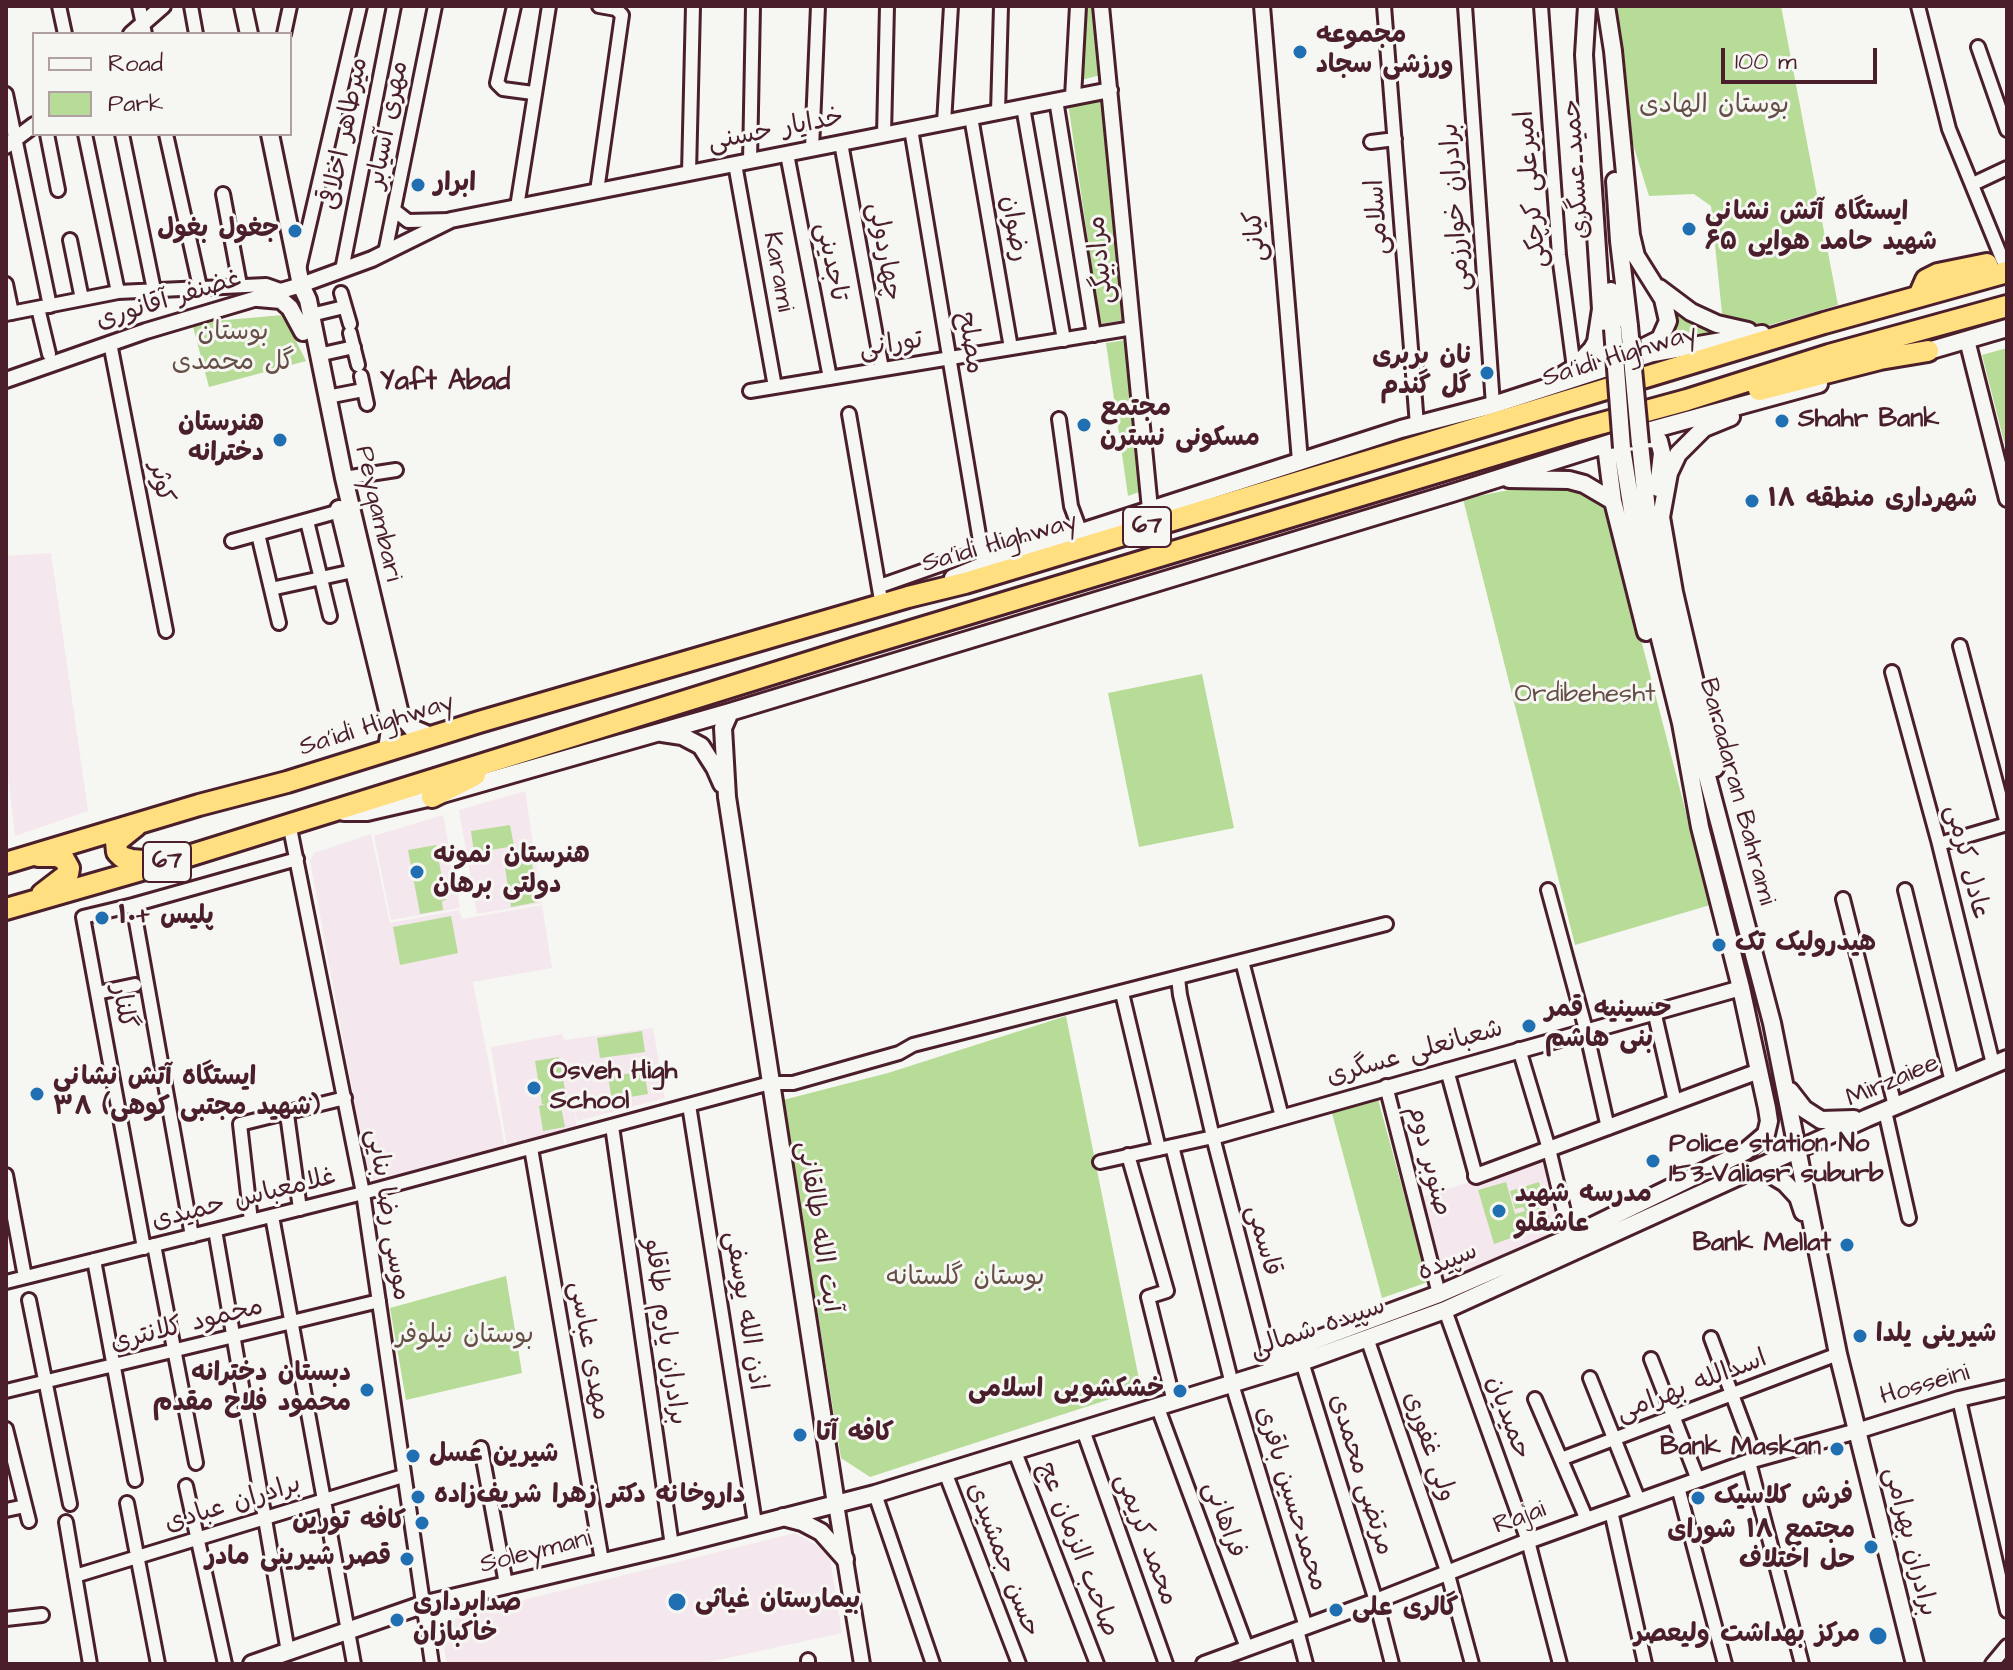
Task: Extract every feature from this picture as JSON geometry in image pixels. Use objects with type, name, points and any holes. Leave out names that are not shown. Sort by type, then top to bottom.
[{"type":"highway","name":"Sa'idi Highway","points":[[14,860],[287,782],[881,596],[908,597],[965,583],[1919,296],[2006,264]]},
{"type":"highway","name":"67","points":[[6,909],[166,863],[1577,430],[2007,306]]},
{"type":"highway","points":[[1687,400],[1755,391],[1880,359],[1928,351]]},
{"type":"highway","points":[[432,797],[523,751]]},
{"type":"highway","points":[[146,820],[120,837],[116,842],[117,852],[132,860],[166,863]]},
{"type":"highway","points":[[14,860],[57,856],[64,859],[69,868],[68,874],[60,881],[29,903]]},
{"type":"main road","points":[[243,6],[249,32]]},
{"type":"main road","points":[[1544,387],[1574,368],[1596,342],[1601,309],[1584,55],[1588,6]]},
{"type":"main road","name":"حمید عسگری","points":[[1588,6],[1621,328]]},
{"type":"main road","points":[[1596,342],[1605,354],[1644,347],[1660,339],[1666,329],[1668,313],[1663,299],[1636,256],[1631,235],[1613,51],[1604,6]]},
{"type":"main road","name":"حمید عسگری","points":[[1604,6],[1619,241],[1621,328]]},
{"type":"main road","name":"Peyqambari","points":[[270,136],[344,478],[353,571],[383,698],[395,716]]},
{"type":"main road","name":"Peyqambari","points":[[300,279],[297,302],[303,332],[395,716]]},
{"type":"main road","points":[[908,597],[983,558],[1081,533],[1300,461],[1493,405],[1653,353],[1762,334],[1717,324],[1691,312],[1651,282]]},
{"type":"main road","points":[[258,298],[281,300],[290,308],[303,332]]},
{"type":"main road","name":"Baradaran Bahrami","points":[[1621,328],[1640,444],[1651,548],[1662,605],[1711,797],[1730,856],[1786,1082],[1816,1248]]},
{"type":"main road","name":"Baradaran Bahrami","points":[[1621,328],[1622,448],[1639,554],[1681,723],[1700,827],[1741,988],[1769,1121],[1766,1134]]},
{"type":"main road","points":[[327,812],[367,812],[432,797],[659,733],[1651,430],[1794,392],[2007,328]]},
{"type":"main road","points":[[1661,517],[1669,473],[1678,454],[1690,441],[1704,428],[1794,392]]},
{"type":"main road","points":[[1700,827],[1683,775],[1613,501],[1607,454],[1612,446],[1655,440],[1662,446],[1657,477],[1661,517],[1674,592],[1718,783],[1730,856]]},
{"type":"main road","points":[[1495,478],[1569,480],[1584,484],[1613,501]]},
{"type":"main road","name":"آیت الله طالقانی","points":[[730,712],[723,728],[727,797],[836,1504]]},
{"type":"main road","points":[[387,749],[395,716],[431,736]]},
{"type":"main road","name":"آیت الله طالقانی","points":[[659,733],[682,736],[701,746],[715,768],[727,797]]},
{"type":"main road","name":"Mirzaiee","points":[[1798,1150],[2000,1062]]},
{"type":"main road","points":[[1760,1075],[1779,1090],[1786,1082],[1804,1109],[1821,1120],[1832,1122],[1867,1118]]},
{"type":"main road","name":"سپیده","points":[[1271,1364],[1442,1302],[1504,1274],[1570,1237],[1609,1227],[1746,1151],[1766,1134]]},
{"type":"main road","points":[[1504,1274],[1609,1227],[1756,1170],[1798,1150]]},
{"type":"main road","points":[[1756,1170],[1785,1183],[1798,1197],[1816,1248],[1857,1431]]},
{"type":"main road","name":"سپیده شمالی","points":[[836,1504],[1232,1384],[1271,1364],[1302,1362],[1367,1338],[1442,1302]]},
{"type":"main road","name":"برادران بهرامی","points":[[1857,1431],[1915,1664]]},
{"type":"main road","name":"Soleymani","points":[[252,1664],[286,1656],[422,1605],[836,1504]]},
{"type":"main road","points":[[781,1517],[802,1522],[821,1532],[845,1559]]},
{"type":"street","points":[[59,6],[65,32]]},
{"type":"street","points":[[139,6],[143,28]]},
{"type":"street","points":[[143,28],[163,6]]},
{"type":"street","points":[[191,6],[196,32]]},
{"type":"street","points":[[284,32],[290,6]]},
{"type":"street","points":[[300,279],[360,6]]},
{"type":"street","name":"میرطاهر اخلاقی","points":[[342,270],[394,6]]},
{"type":"street","name":"مهری آسیابر","points":[[385,253],[435,6]]},
{"type":"street","points":[[514,6],[497,83],[499,87],[533,93]]},
{"type":"street","points":[[517,207],[549,6]]},
{"type":"street","points":[[597,191],[622,15],[599,6]]},
{"type":"street","points":[[689,173],[693,6]]},
{"type":"street","points":[[750,161],[753,6]]},
{"type":"street","points":[[812,149],[818,6]]},
{"type":"street","points":[[884,135],[887,6]]},
{"type":"street","points":[[944,123],[951,6]]},
{"type":"street","points":[[998,112],[1001,6]]},
{"type":"street","points":[[1073,97],[1078,6]]},
{"type":"street","name":"مرادبیگی","points":[[1101,6],[1150,509]]},
{"type":"street","name":"کیانی","points":[[1262,6],[1300,461]]},
{"type":"street","name":"اسلامی","points":[[1384,6],[1417,425]]},
{"type":"street","name":"برادران خوارزمی","points":[[1465,6],[1493,405]]},
{"type":"street","name":"امیرعلی کرچکی","points":[[1541,6],[1559,255],[1574,368]]},
{"type":"street","points":[[1918,6],[1949,129],[2006,264]]},
{"type":"street","points":[[1978,47],[2007,130]]},
{"type":"street","name":"خدایار حسنی","points":[[394,210],[408,221],[451,220],[1110,90]]},
{"type":"street","points":[[6,94],[11,143],[44,307],[49,354]]},
{"type":"street","name":"مرادبیگی","points":[[1056,100],[1094,335]]},
{"type":"street","points":[[1023,107],[1064,340]]},
{"type":"street","name":"رضوان","points":[[971,117],[1011,348]]},
{"type":"street","points":[[11,143],[32,127]]},
{"type":"street","name":"مصلح","points":[[911,129],[983,558]]},
{"type":"street","points":[[47,136],[58,190]]},
{"type":"street","points":[[85,136],[118,292]]},
{"type":"street","points":[[122,136],[154,290]]},
{"type":"street","points":[[166,136],[200,287]]},
{"type":"street","points":[[314,138],[330,142]]},
{"type":"street","points":[[1371,142],[1395,139]]},
{"type":"street","name":"چهاردولی","points":[[841,143],[882,369]]},
{"type":"street","name":"تاجدینی","points":[[787,154],[830,378]]},
{"type":"street","name":"Karami","points":[[735,164],[775,387]]},
{"type":"street","points":[[1973,184],[2007,168]]},
{"type":"street","points":[[223,194],[240,285]]},
{"type":"street","name":"خدایار حسنی","points":[[300,279],[342,270],[385,253],[451,220]]},
{"type":"street","points":[[70,240],[82,299]]},
{"type":"street","name":"غضنفر آقانوری","points":[[6,380],[110,343],[283,291],[300,279]]},
{"type":"street","points":[[6,284],[9,313],[118,292],[240,285],[266,285],[283,291]]},
{"type":"street","points":[[341,293],[367,404]]},
{"type":"street","points":[[311,315],[344,307]]},
{"type":"street","name":"تورانی","points":[[750,391],[1133,328]]},
{"type":"street","points":[[1967,340],[2007,499]]},
{"type":"street","name":"کوثر","points":[[110,343],[166,631]]},
{"type":"street","points":[[318,355],[354,347]]},
{"type":"street","points":[[327,397],[361,377]]},
{"type":"street","points":[[849,414],[881,596],[983,558]]},
{"type":"street","points":[[1059,419],[1071,506],[1081,533]]},
{"type":"street","points":[[344,478],[396,470]]},
{"type":"street","points":[[232,541],[345,509]]},
{"type":"street","points":[[307,521],[330,616]]},
{"type":"street","points":[[258,534],[279,623]]},
{"type":"street","points":[[271,589],[353,571]]},
{"type":"street","points":[[1939,844],[2007,824],[1960,646]]},
{"type":"street","name":"عادل کرمی","points":[[1892,672],[2000,1062]]},
{"type":"street","name":"موسی رضا بنایی","points":[[289,823],[363,1193],[432,1664]]},
{"type":"street","points":[[192,1236],[133,905],[297,859]]},
{"type":"street","points":[[1548,890],[1586,1030],[1608,1128]]},
{"type":"street","points":[[1905,890],[1952,1082]]},
{"type":"street","points":[[1843,899],[1890,1108],[1909,1218]]},
{"type":"street","name":"گلنار","points":[[133,905],[83,917],[196,1463]]},
{"type":"street","name":"غلامعباس حمیدی","points":[[6,1282],[363,1193],[770,1083],[793,1083],[899,1053],[913,1045],[1386,924]]},
{"type":"street","points":[[1242,961],[1282,1117]]},
{"type":"street","name":"قاسمی","points":[[1178,978],[1213,1137],[1271,1364]]},
{"type":"street","points":[[97,993],[135,985]]},
{"type":"street","name":"شعبانعلی عسگری","points":[[1100,1162],[1213,1137],[1741,988]]},
{"type":"street","name":"محمدحسین باقری","points":[[1122,993],[1301,1629],[1306,1664]]},
{"type":"street","points":[[1654,1011],[1675,1102]]},
{"type":"street","points":[[1519,1049],[1549,1149],[1570,1237]]},
{"type":"street","points":[[1447,1070],[1476,1176],[1675,1102],[1760,1075]]},
{"type":"street","name":"صنوبر دوم","points":[[1386,1086],[1442,1302]]},
{"type":"street","points":[[251,1221],[240,1124],[345,1098]]},
{"type":"street","name":"اذن الله یوسفی","points":[[689,1105],[755,1523]]},
{"type":"street","points":[[287,1114],[300,1209]]},
{"type":"street","name":"برادران یارم طاقلو","points":[[612,1126],[672,1546]]},
{"type":"street","name":"مهدی عباسی","points":[[531,1148],[602,1561]]},
{"type":"street","name":"فراهانی","points":[[1128,1155],[1167,1291],[1148,1297],[1166,1405],[1247,1648]]},
{"type":"street","points":[[6,1175],[25,1277]]},
{"type":"street","points":[[272,1216],[354,1664]]},
{"type":"street","points":[[215,1230],[286,1656]]},
{"type":"street","points":[[94,1260],[135,1480]]},
{"type":"street","points":[[29,1300],[70,1504]]},
{"type":"street","name":"محمود کلانتری","points":[[6,1391],[379,1301]]},
{"type":"street","name":"حمیدیان","points":[[1442,1302],[1528,1541],[1560,1664]]},
{"type":"street","name":"ولی غفوری","points":[[1367,1338],[1447,1571],[1472,1664]]},
{"type":"street","points":[[1711,1338],[1753,1460],[1802,1664]]},
{"type":"street","name":"اسدالله بهرامی","points":[[1561,1459],[1838,1354]]},
{"type":"street","points":[[1651,1359],[1698,1480]]},
{"type":"street","name":"مرتضی محمدی","points":[[1302,1362],[1376,1601],[1392,1664]]},
{"type":"street","points":[[1590,1378],[1639,1501]]},
{"type":"street","name":"Hosseini","points":[[1857,1431],[1959,1399],[2007,1388]]},
{"type":"street","points":[[1535,1399],[1587,1520]]},
{"type":"street","points":[[1959,1399],[2007,1611]]},
{"type":"street","points":[[6,1429],[8,1448],[29,1521]]},
{"type":"street","name":"محمد کریمی","points":[[1083,1430],[1166,1664]]},
{"type":"street","name":"Rajai","points":[[1204,1664],[1224,1661],[1247,1648],[1376,1601],[1447,1571],[1753,1460],[1857,1431]]},
{"type":"street","points":[[481,1448],[506,1584]]},
{"type":"street","name":"صاحب الزمان عج","points":[[1015,1452],[1097,1664]]},
{"type":"street","name":"حسن جمشیدی","points":[[945,1472],[1019,1664]]},
{"type":"street","name":"برادران عبادی","points":[[75,1576],[403,1476]]},
{"type":"street","points":[[186,1486],[225,1664]]},
{"type":"street","points":[[1678,1487],[1725,1664]]},
{"type":"street","points":[[875,1494],[933,1664]]},
{"type":"street","points":[[127,1503],[158,1664]]},
{"type":"street","name":"آیت الله طالقانی","points":[[836,1504],[862,1664]]},
{"type":"street","points":[[6,1510],[25,1506]]},
{"type":"street","points":[[1611,1511],[1645,1664]]},
{"type":"street","points":[[66,1522],[90,1664]]},
{"type":"street","points":[[6,1619],[42,1615]]},
{"type":"street","points":[[1992,1664],[2007,1646]]},
{"type":"shaded area","points":[[51,553],[88,811],[15,836],[6,759],[6,556]]},
{"type":"shaded area","points":[[525,791],[542,903],[477,914],[459,810]]},
{"type":"shaded area","name":"هنرستان نمونه دولتی برهان","points":[[443,815],[460,908],[391,920],[374,836]]},
{"type":"shaded area","points":[[371,834],[390,923],[459,910],[462,919],[542,905],[552,968],[473,982],[505,1147],[380,1184],[368,1175],[310,861],[314,853]]},
{"type":"shaded area","points":[[653,1028],[665,1098],[577,1121],[573,1102],[577,1129],[507,1147],[491,1047],[562,1034],[564,1040]]},
{"type":"shaded area","name":"مدرسه شهید عاشقلو","points":[[1543,1159],[1560,1230],[1445,1283],[1440,1277],[1419,1198]]},
{"type":"shaded area","name":"بیمارستان غیاثی","points":[[795,1533],[829,1553],[842,1633],[700,1664],[447,1664],[442,1635],[458,1616]]},
{"type":"green space","points":[[1084,6],[1098,6],[1105,74],[1081,80]]},
{"type":"green space","name":"بوستان الهادی","points":[[1617,6],[1781,6],[1838,305],[1763,327],[1730,323],[1722,313],[1711,206],[1694,194],[1649,196],[1632,141]]},
{"type":"green space","points":[[1104,97],[1124,320],[1100,324],[1068,103]]},
{"type":"green space","points":[[1673,305],[1737,334],[1666,344],[1674,328]]},
{"type":"green space","name":"بوستان گل محمدی","points":[[283,315],[306,361],[209,387],[192,323]]},
{"type":"green space","points":[[1126,340],[1139,492],[1128,496],[1106,343]]},
{"type":"green space","points":[[2007,348],[2007,453],[1982,355]]},
{"type":"green space","name":"Ordibehesht","points":[[1519,488],[1580,490],[1606,505],[1710,905],[1575,945],[1463,499]]},
{"type":"green space","points":[[1202,674],[1234,828],[1139,847],[1108,693]]},
{"type":"green space","points":[[510,825],[514,846],[474,853],[471,831]]},
{"type":"green space","points":[[436,845],[446,900],[442,901],[443,910],[420,914],[408,850]]},
{"type":"green space","points":[[530,850],[538,902],[511,907],[503,854]]},
{"type":"green space","points":[[451,916],[458,953],[400,965],[393,927]]},
{"type":"green space","name":"بوستان گلستانه","points":[[1066,1016],[1141,1389],[870,1477],[841,1458],[783,1100],[888,1073]]},
{"type":"green space","points":[[642,1031],[645,1052],[600,1058],[597,1038]]},
{"type":"green space","points":[[559,1057],[567,1100],[560,1102],[565,1127],[543,1131],[539,1106],[545,1104],[542,1104],[535,1061]]},
{"type":"green space","points":[[644,1071],[648,1094],[612,1100],[608,1077]]},
{"type":"green space","points":[[1376,1092],[1428,1282],[1382,1298],[1330,1106]]},
{"type":"green space","points":[[1506,1182],[1515,1214],[1525,1211],[1523,1207],[1515,1209],[1510,1191],[1539,1182],[1551,1224],[1494,1244],[1478,1190]]},
{"type":"green space","name":"بوستان نیلوفر","points":[[506,1276],[522,1373],[406,1400],[390,1308]]},
{"type":"place","name":"مجموعه ورزشی سجاد","points":[[1300,52]]},
{"type":"place","name":"ابرار","points":[[418,185]]},
{"type":"place","name":"ایستگاه آتش نشانی ۶۵ شهید حامد هوایی","points":[[1689,229]]},
{"type":"place","name":"جغول بغول","points":[[295,231]]},
{"type":"place","name":"نان بربری گل گندم","points":[[1487,373]]},
{"type":"place","name":"Shahr Bank","points":[[1782,421]]},
{"type":"place","name":"مجتمع مسکونی نسترن","points":[[1084,425]]},
{"type":"place","name":"هنرستان دخترانه","points":[[280,440]]},
{"type":"place","name":"شهرداری منطقه ۱۸","points":[[1752,501]]},
{"type":"place","name":"هنرستان نمونه دولتی برهان","points":[[417,872]]},
{"type":"place","name":"پلیس +۱۰","points":[[102,918]]},
{"type":"place","name":"هیدرولیک تک","points":[[1719,945]]},
{"type":"place","name":"حسینیه قمر بنی هاشم","points":[[1529,1026]]},
{"type":"place","name":"Osveh High School","points":[[534,1088]]},
{"type":"place","name":"ایستگاه آتش نشانی ۳۸ (شهید مجتبی کوهی)","points":[[37,1094]]},
{"type":"place","name":"Police station No 153-Valiasr suburb","points":[[1653,1161]]},
{"type":"place","name":"مدرسه شهید عاشقلو","points":[[1499,1211]]},
{"type":"place","name":"Bank Mellat","points":[[1847,1245]]},
{"type":"place","name":"شیرینی یلدا","points":[[1860,1336]]},
{"type":"place","name":"دبستان دخترانه محمود فلاح مقدم","points":[[367,1390]]},
{"type":"place","name":"خشکشویی اسلامی","points":[[1180,1391]]},
{"type":"place","name":"کافه آتا","points":[[800,1435]]},
{"type":"place","name":"Bank Maskan","points":[[1837,1449]]},
{"type":"place","name":"شیرین عسل","points":[[413,1456]]},
{"type":"place","name":"داروخانه دکتر زهرا شریف‌زاده","points":[[418,1497]]},
{"type":"place","name":"فرش کلاسیک","points":[[1698,1498]]},
{"type":"place","name":"کافه تورین","points":[[422,1523]]},
{"type":"place","name":"مجتمع ۱۸ شورای حل اختلاف","points":[[1871,1547]]},
{"type":"place","name":"قصر شیرینی مادر","points":[[407,1559]]},
{"type":"place","name":"بیمارستان غیاثی","points":[[677,1602]]},
{"type":"place","name":"گالری علی","points":[[1336,1610]]},
{"type":"place","name":"صدابرداری خاکبازان","points":[[397,1620]]},
{"type":"place","name":"مرکز بهداشت ولیعصر","points":[[1878,1636]]},
{"type":"district","name":"Yaft Abad","points":[[445,383]]}]
